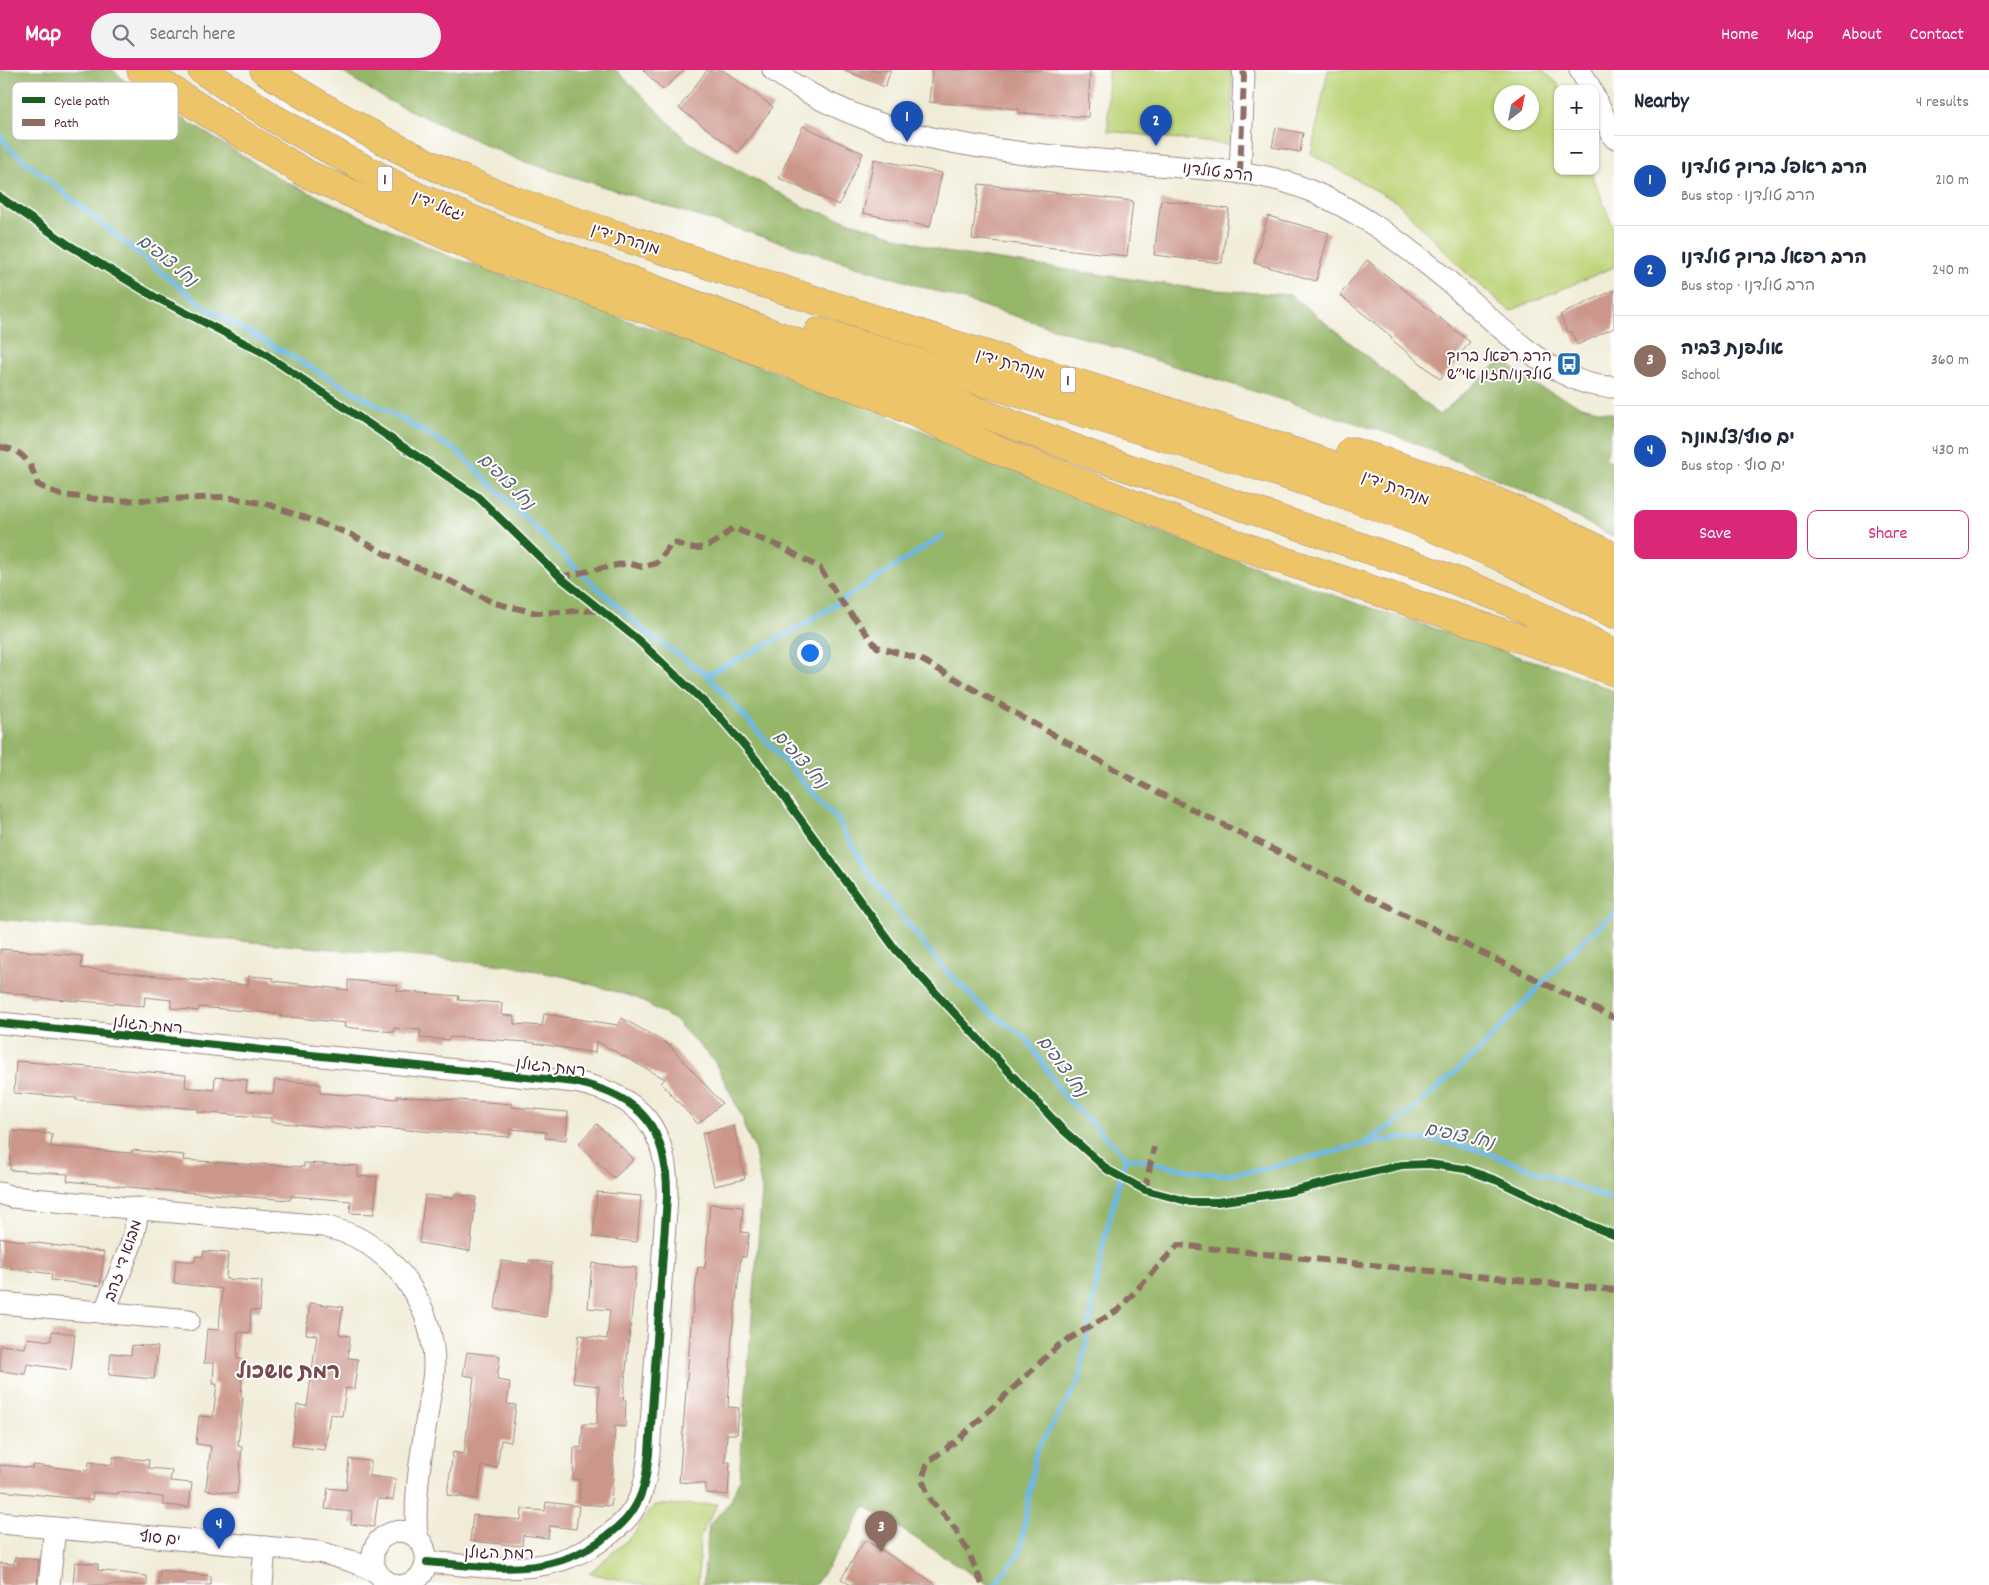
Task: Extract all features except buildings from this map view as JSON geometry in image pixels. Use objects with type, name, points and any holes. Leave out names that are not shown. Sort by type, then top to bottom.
[{"type":"highway","points":[[141,70],[160,82]]},
{"type":"highway","name":"יגאל ידין","points":[[202,70],[275,119],[418,197],[582,261]]},
{"type":"highway","name":"יגאל ידין","points":[[264,70],[352,123],[433,165],[513,200]]},
{"type":"highway","points":[[178,94],[307,174],[492,256],[647,310],[880,397],[1011,455],[1204,532],[1282,560],[1544,646],[1614,672]]},
{"type":"highway","points":[[513,200],[915,315],[1319,440],[1456,486],[1548,525],[1614,558]]},
{"type":"highway","name":"מנהרת ידין","points":[[513,200],[884,324],[1340,466],[1428,499],[1512,534],[1614,585]]},
{"type":"highway","points":[[582,261],[1099,458],[1420,566],[1501,598],[1580,635],[1614,654]]},
{"type":"highway","name":"מנהרת ידין","points":[[582,261],[1332,490],[1419,522],[1501,557],[1614,614]]},
{"type":"street","name":"הרב טולדנו","points":[[773,70],[808,93],[873,122],[950,142],[994,149],[1240,173],[1279,180],[1303,187],[1349,209],[1418,256],[1518,342],[1561,373],[1580,382],[1600,387],[1614,387]]},
{"type":"street","points":[[1240,173],[1244,76],[1242,70]]},
{"type":"street","points":[[1580,70],[1589,85]]},
{"type":"street","points":[[1599,105],[1614,138]]},
{"type":"street","name":"רמת הגולן","points":[[0,1022],[575,1082],[608,1091],[626,1100],[650,1123],[659,1140],[668,1174],[649,1453],[646,1475],[636,1506],[614,1531],[542,1576],[497,1568],[426,1562]]},
{"type":"street","points":[[0,1193],[12,1197],[324,1226],[356,1237],[387,1258],[405,1277],[426,1319],[432,1346],[434,1368],[416,1500],[418,1538],[425,1549],[426,1562],[421,1576],[394,1582],[374,1566],[373,1553],[384,1536],[405,1532],[418,1538]]},
{"type":"street","name":"מבוא די זהב","points":[[104,1313],[132,1242],[139,1208]]},
{"type":"street","name":"מבוא די זהב","points":[[0,1303],[189,1320]]},
{"type":"street","points":[[397,1532],[405,1522],[416,1500]]},
{"type":"street","name":"ים סוף","points":[[0,1523],[319,1552],[351,1561],[394,1582]]},
{"type":"street","points":[[49,1585],[55,1528]]},
{"type":"street","name":"ים סוף","points":[[319,1552],[346,1549],[379,1541]]},
{"type":"street","points":[[262,1585],[266,1547]]},
{"type":"green space","points":[[0,70],[113,70],[126,82],[12,82],[12,140],[178,140],[178,116],[282,180],[448,256],[578,300],[618,317],[830,391],[1146,527],[1358,604],[1561,669],[1614,691],[1614,1585],[989,1585],[865,1506],[850,1534],[815,1585],[703,1585],[709,1525],[730,1502],[739,1480],[762,1191],[754,1147],[744,1127],[743,1119],[715,1062],[676,1021],[637,998],[566,977],[506,965],[0,919]]},
{"type":"green space","points":[[339,70],[616,70],[690,143],[804,207],[945,252],[1199,289],[1291,295],[1439,415],[1502,360],[1538,387],[1582,406],[1614,414],[1606,459],[1614,464],[1614,537],[1532,494],[1403,438],[519,160],[387,100]]},
{"type":"green space","points":[[1108,70],[1232,70],[1232,145],[1108,131]]},
{"type":"green space","points":[[1328,70],[1542,70],[1558,85],[1554,85],[1554,175],[1593,175],[1614,230],[1614,267],[1510,311],[1464,271],[1397,202],[1311,154]]},
{"type":"green space","points":[[718,1504],[700,1536],[698,1585],[644,1585],[589,1573],[632,1536],[654,1505]]},
{"type":"waterway","name":"נחל צופים","points":[[0,134],[8,147],[203,306],[456,450],[578,570],[646,632],[707,675],[836,818],[875,883],[941,965],[980,1005],[1026,1038],[1065,1097],[1126,1157],[1221,1175],[1259,1170],[1398,1138],[1441,1141],[1485,1152],[1614,1200]]},
{"type":"waterway","points":[[707,675],[797,629],[942,536]]},
{"type":"waterway","points":[[1363,1144],[1408,1114],[1479,1051],[1578,945],[1614,913]]},
{"type":"waterway","points":[[994,1585],[1020,1552],[1036,1451],[1079,1382],[1104,1240],[1126,1157]]},
{"type":"marked path","points":[[1240,173],[1243,70]]},
{"type":"marked path","points":[[0,447],[16,451],[26,459],[38,485],[61,495],[114,501],[225,497],[267,504],[350,534],[387,555],[450,581],[494,603],[537,613],[601,610]]},
{"type":"marked path","points":[[560,577],[627,563],[642,567],[657,563],[673,542],[691,548],[705,547],[718,540],[733,528],[782,547],[820,568],[841,601],[877,647],[920,659],[1135,781],[1614,1018]]},
{"type":"marked path","points":[[1145,1190],[1154,1147]]},
{"type":"marked path","points":[[982,1584],[968,1551],[952,1524],[931,1501],[922,1480],[927,1463],[960,1438],[1059,1345],[1118,1310],[1178,1245],[1614,1290]]},
{"type":"cycle path","points":[[0,197],[69,245],[155,297],[262,352],[478,497],[560,577],[637,639],[720,717],[760,764],[896,950],[1062,1129],[1108,1170],[1145,1190],[1190,1202],[1217,1202],[1288,1192],[1402,1165],[1429,1164],[1465,1169],[1498,1181],[1614,1235]]},
{"type":"cycle path","points":[[0,1023],[575,1082],[618,1096],[634,1107],[646,1119],[656,1134],[662,1152],[666,1173],[667,1197],[649,1453],[642,1493],[627,1518],[611,1533],[586,1550],[564,1559],[542,1565],[498,1568],[427,1562]]},
{"type":"place","name":"הרב ראפל ברוך טולדנו","points":[[907,142]]},
{"type":"place","name":"הרב רפאל ברוך טולדנו","points":[[1156,146]]},
{"type":"place","name":"הרב רפאל ברוך טולדנו/חזון אי״ש","points":[[1569,364]]},
{"type":"place","name":"ים סוף/צלמונה","points":[[219,1549]]},
{"type":"place","name":"אולפנת צביה","points":[[881,1552]]},
{"type":"district","name":"רמת אשכול","points":[[288,1371]]}]
